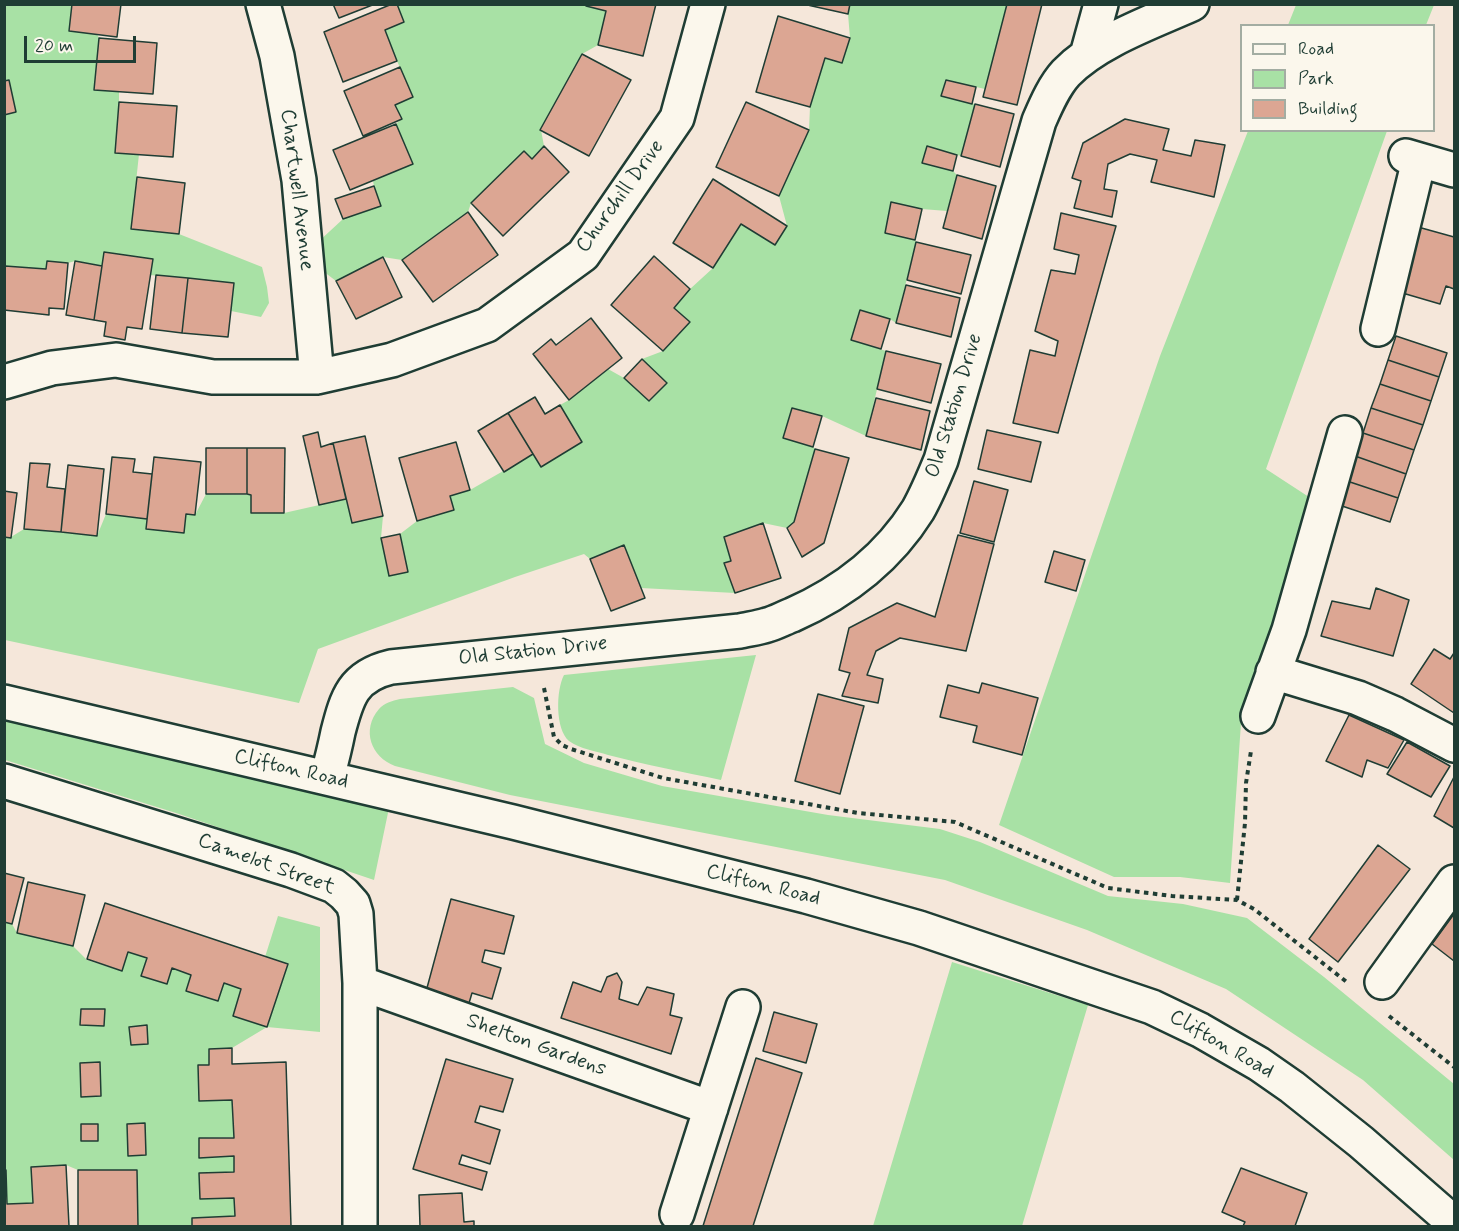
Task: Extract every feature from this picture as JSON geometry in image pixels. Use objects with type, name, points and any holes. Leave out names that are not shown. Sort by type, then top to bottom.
[{"type":"street","name":"Chartwell Avenue","points":[[263,4],[277,56],[299,180],[316,377]]},
{"type":"street","name":"Churchill Drive","points":[[4,382],[52,368],[116,360],[213,377],[316,377],[392,360],[488,325],[583,255],[677,118],[708,4]]},
{"type":"street","points":[[1087,55],[1101,4]]},
{"type":"street","name":"Old Station Drive","points":[[327,778],[345,704],[357,685],[371,673],[391,667],[740,631],[767,626],[835,593],[887,550],[918,508],[941,460],[1039,121],[1050,97],[1066,73],[1087,55],[1125,34],[1192,4]]},
{"type":"street","points":[[1378,329],[1412,158],[1455,170]]},
{"type":"street","points":[[1258,716],[1289,630],[1345,433]]},
{"type":"street","points":[[1274,672],[1358,698],[1455,745]]},
{"type":"street","name":"Clifton Road","points":[[4,702],[447,806],[806,896],[919,928],[1152,1007],[1200,1030],[1292,1087],[1361,1142],[1455,1223]]},
{"type":"street","name":"Camelot Street","points":[[4,781],[291,870],[334,886],[353,904],[356,914],[360,983],[360,1227]]},
{"type":"street","points":[[1382,981],[1455,882]]},
{"type":"street","name":"Shelton Gardens","points":[[360,983],[711,1108]]},
{"type":"street","points":[[677,1214],[743,1007]]},
{"type":"path","points":[[540,651],[544,695],[551,727],[557,740],[571,749],[674,780],[858,813],[955,822],[1108,888],[1172,896],[1237,900],[1245,823],[1246,783],[1258,716]]},
{"type":"green space","points":[[586,4],[606,11],[598,45],[582,54],[541,130],[544,146],[532,159],[524,151],[471,203],[468,212],[402,260],[383,257],[336,281],[319,268],[317,243],[343,219],[381,206],[373,181],[413,164],[396,124],[401,119],[395,105],[413,96],[385,30],[404,22],[397,5]]},
{"type":"green space","points":[[1296,4],[1434,5],[1426,24],[1288,24]]},
{"type":"green space","points":[[5,5],[72,5],[69,31],[97,34],[99,38],[95,89],[119,91],[115,152],[139,154],[131,229],[179,234],[262,267],[269,303],[261,317],[231,311],[233,283],[150,275],[153,259],[105,252],[102,266],[75,261],[68,263],[47,261],[46,269],[5,266],[5,115],[16,112],[9,80],[5,81]]},
{"type":"green space","points":[[850,5],[1007,5],[985,89],[945,80],[942,96],[975,104],[961,156],[927,147],[922,163],[953,171],[957,175],[947,211],[922,209],[891,202],[885,233],[916,242],[896,323],[890,319],[851,340],[886,351],[866,436],[822,416],[792,408],[783,438],[815,449],[794,522],[787,528],[763,523],[724,537],[731,561],[725,563],[735,593],[641,588],[624,546],[590,559],[584,554],[318,649],[299,703],[5,640],[5,537],[11,537],[24,529],[97,536],[106,514],[147,519],[184,533],[186,514],[195,515],[206,494],[251,495],[252,513],[284,513],[346,499],[352,523],[383,516],[381,538],[390,576],[408,572],[400,534],[417,521],[454,510],[450,496],[470,490],[533,454],[541,467],[582,442],[560,405],[608,369],[624,378],[650,401],[667,383],[642,359],[663,351],[690,322],[674,308],[690,289],[713,268],[741,224],[774,245],[787,226],[779,196],[809,130],[810,107],[825,58],[842,63],[850,38],[848,14]]},
{"type":"green space","points":[[1248,132],[1387,132],[1266,469],[1312,499],[1241,723],[1230,883],[1180,877],[1114,877],[999,825],[1160,356]]},
{"type":"green space","points":[[756,655],[721,780],[583,748],[569,741],[561,728],[558,699],[564,675]]},
{"type":"green space","points":[[513,687],[534,698],[545,744],[584,763],[662,786],[828,815],[940,829],[980,842],[1108,896],[1183,904],[1247,918],[1324,977],[1454,1084],[1454,1160],[1363,1080],[1226,989],[1087,930],[945,880],[510,795],[395,766],[380,756],[371,742],[370,734],[374,717],[388,702]]},
{"type":"green space","points":[[5,717],[389,808],[374,880],[176,813],[5,760]]},
{"type":"green space","points":[[278,916],[320,927],[320,1032],[267,1027],[265,957]]},
{"type":"green space","points":[[4,922],[12,924],[17,933],[73,946],[87,960],[121,971],[128,952],[147,958],[141,975],[167,983],[172,968],[191,975],[186,991],[218,1001],[224,983],[241,989],[233,1016],[267,1027],[232,1048],[209,1049],[209,1065],[198,1065],[199,1101],[232,1100],[234,1137],[199,1138],[200,1158],[234,1156],[234,1172],[200,1199],[234,1198],[235,1216],[192,1218],[192,1226],[138,1226],[137,1170],[78,1170],[66,1165],[31,1167],[33,1203],[7,1204],[6,1171],[4,1170]]},
{"type":"green space","points":[[952,962],[1088,1005],[1022,1226],[873,1226]]},
{"type":"building","points":[[72,4],[121,4],[117,37],[69,31]]},
{"type":"building","points":[[333,4],[375,4],[339,18]]},
{"type":"building","points":[[397,4],[404,22],[385,30],[397,61],[343,82],[324,32]]},
{"type":"building","points":[[586,4],[656,4],[643,56],[598,45],[606,11],[586,6]]},
{"type":"building","points":[[803,4],[850,4],[848,14]]},
{"type":"building","points":[[1007,4],[1042,4],[1017,105],[983,97]]},
{"type":"building","points":[[778,16],[850,38],[842,63],[825,58],[810,107],[756,92]]},
{"type":"building","points":[[99,38],[157,43],[153,94],[94,90]]},
{"type":"building","points":[[582,54],[631,80],[589,156],[540,130]]},
{"type":"building","points":[[400,67],[413,97],[395,105],[402,119],[363,136],[344,91]]},
{"type":"building","points":[[9,80],[16,112],[4,115],[4,81]]},
{"type":"building","points":[[946,80],[976,87],[972,104],[941,96]]},
{"type":"building","points":[[119,102],[177,106],[173,157],[115,153]]},
{"type":"building","points":[[746,102],[809,130],[779,196],[716,167]]},
{"type":"building","points":[[975,104],[1014,114],[1000,167],[961,156]]},
{"type":"building","points":[[1125,119],[1169,129],[1163,150],[1191,156],[1195,140],[1225,145],[1214,197],[1151,182],[1157,160],[1130,154],[1108,164],[1104,189],[1117,191],[1112,217],[1074,208],[1081,181],[1072,178],[1083,143]]},
{"type":"building","points":[[396,124],[413,164],[350,190],[333,150]]},
{"type":"building","points":[[544,146],[569,172],[503,236],[471,203],[524,151],[532,159]]},
{"type":"building","points":[[927,146],[957,155],[953,171],[922,163]]},
{"type":"building","points":[[957,175],[996,186],[982,239],[943,228]]},
{"type":"building","points":[[137,177],[185,183],[179,234],[131,229]]},
{"type":"building","points":[[713,179],[787,226],[775,245],[741,224],[713,268],[673,243]]},
{"type":"building","points":[[374,186],[381,206],[343,219],[335,199]]},
{"type":"building","points":[[891,202],[922,209],[915,240],[885,233]]},
{"type":"building","points":[[468,212],[498,255],[433,302],[402,260]]},
{"type":"building","points":[[1061,213],[1116,226],[1058,433],[1013,423],[1030,350],[1055,356],[1058,341],[1035,331],[1051,270],[1075,274],[1079,255],[1054,249]]},
{"type":"building","points":[[1418,227],[1454,237],[1454,289],[1446,286],[1440,304],[1399,292]]},
{"type":"building","points":[[916,242],[971,255],[961,294],[907,280]]},
{"type":"building","points":[[104,252],[153,259],[142,329],[127,327],[125,340],[104,336],[106,322],[94,320]]},
{"type":"building","points":[[654,256],[690,289],[674,308],[690,322],[663,351],[611,305]]},
{"type":"building","points":[[383,257],[402,297],[356,319],[336,281]]},
{"type":"building","points":[[47,261],[68,263],[64,309],[49,308],[49,315],[4,310],[5,266],[46,269]]},
{"type":"building","points":[[75,261],[102,266],[94,320],[66,315]]},
{"type":"building","points":[[156,275],[188,278],[182,333],[150,329]]},
{"type":"building","points":[[188,278],[234,283],[228,337],[182,333]]},
{"type":"building","points":[[906,285],[960,298],[951,337],[896,323]]},
{"type":"building","points":[[860,310],[890,319],[881,349],[851,340]]},
{"type":"building","points":[[591,318],[622,358],[569,400],[533,354],[551,339],[556,345]]},
{"type":"building","points":[[1396,336],[1447,353],[1439,377],[1388,360]]},
{"type":"building","points":[[886,351],[941,364],[931,403],[877,389]]},
{"type":"building","points":[[642,359],[667,383],[649,401],[624,378]]},
{"type":"building","points":[[1388,360],[1439,377],[1431,401],[1380,384]]},
{"type":"building","points":[[1380,384],[1431,401],[1423,425],[1371,408]]},
{"type":"building","points":[[535,397],[545,414],[560,405],[582,442],[541,467],[508,413]]},
{"type":"building","points":[[876,398],[930,411],[921,450],[866,436]]},
{"type":"building","points":[[792,408],[822,416],[813,447],[783,438]]},
{"type":"building","points":[[1371,408],[1423,425],[1414,450],[1363,433]]},
{"type":"building","points":[[508,413],[533,454],[504,472],[478,431]]},
{"type":"building","points":[[987,430],[1041,442],[1031,482],[978,469]]},
{"type":"building","points":[[318,432],[321,447],[333,443],[346,499],[319,505],[303,436]]},
{"type":"building","points":[[1363,433],[1414,450],[1406,474],[1355,456]]},
{"type":"building","points":[[365,436],[383,516],[352,523],[333,443]]},
{"type":"building","points":[[456,442],[470,490],[450,496],[454,510],[417,521],[399,458]]},
{"type":"building","points":[[206,448],[247,448],[247,494],[206,494]]},
{"type":"building","points":[[247,448],[285,448],[284,513],[251,513],[251,495],[247,494]]},
{"type":"building","points":[[815,449],[849,458],[824,543],[802,557],[787,528],[794,522]]},
{"type":"building","points":[[1355,456],[1406,474],[1398,498],[1347,481]]},
{"type":"building","points":[[112,457],[135,459],[133,472],[152,474],[147,519],[106,514]]},
{"type":"building","points":[[154,457],[201,462],[195,515],[186,514],[184,533],[146,529]]},
{"type":"building","points":[[30,463],[50,464],[47,487],[65,489],[61,532],[24,529]]},
{"type":"building","points":[[68,465],[104,469],[97,536],[61,532]]},
{"type":"building","points":[[974,481],[1008,490],[994,542],[960,533]]},
{"type":"building","points":[[1347,481],[1398,498],[1390,522],[1339,505]]},
{"type":"building","points":[[4,491],[17,493],[11,538],[4,537]]},
{"type":"building","points":[[763,523],[781,578],[735,593],[724,563],[731,561],[724,537]]},
{"type":"building","points":[[400,534],[408,572],[389,576],[381,538]]},
{"type":"building","points":[[958,535],[994,544],[966,651],[900,638],[876,651],[867,675],[883,679],[878,703],[842,696],[850,673],[839,670],[849,628],[897,603],[935,617]]},
{"type":"building","points":[[624,545],[645,598],[611,611],[590,559]]},
{"type":"building","points":[[1054,551],[1085,560],[1076,591],[1045,582]]},
{"type":"building","points":[[1376,588],[1409,600],[1393,656],[1321,636],[1332,601],[1370,609]]},
{"type":"building","points":[[1434,649],[1450,659],[1454,653],[1454,713],[1411,684]]},
{"type":"building","points":[[982,683],[1038,698],[1022,755],[973,742],[977,726],[940,717],[948,685],[979,693]]},
{"type":"building","points":[[818,694],[864,706],[840,794],[795,781]]},
{"type":"building","points":[[1349,715],[1404,740],[1388,768],[1367,760],[1362,777],[1326,761]]},
{"type":"building","points":[[1407,742],[1450,766],[1431,797],[1387,774]]},
{"type":"building","points":[[1454,777],[1454,828],[1434,816]]},
{"type":"building","points":[[1378,845],[1410,869],[1338,962],[1309,939]]},
{"type":"building","points":[[4,873],[24,878],[12,924],[4,922]]},
{"type":"building","points":[[28,882],[85,895],[73,946],[17,933]]},
{"type":"building","points":[[451,899],[514,916],[504,954],[485,950],[482,962],[501,968],[492,999],[472,993],[467,1010],[424,999]]},
{"type":"building","points":[[105,903],[288,964],[267,1027],[233,1016],[241,989],[224,983],[218,1001],[186,991],[191,975],[172,968],[167,984],[141,976],[147,958],[128,952],[122,971],[87,959]]},
{"type":"building","points":[[1454,914],[1454,961],[1432,944]]},
{"type":"building","points":[[617,973],[622,982],[619,999],[638,1005],[647,987],[674,994],[670,1015],[682,1018],[671,1054],[561,1018],[573,982],[601,992],[607,977]]},
{"type":"building","points":[[81,1009],[105,1009],[104,1026],[80,1025]]},
{"type":"building","points":[[774,1012],[817,1024],[806,1063],[763,1051]]},
{"type":"building","points":[[147,1025],[148,1044],[131,1045],[129,1027]]},
{"type":"building","points":[[232,1048],[232,1064],[286,1062],[291,1226],[192,1226],[192,1218],[235,1216],[234,1198],[200,1199],[199,1173],[234,1172],[234,1156],[199,1158],[199,1138],[234,1138],[232,1100],[199,1101],[198,1065],[209,1065],[209,1049]]},
{"type":"building","points":[[756,1058],[802,1073],[753,1226],[703,1226]]},
{"type":"building","points":[[446,1059],[513,1079],[503,1112],[480,1106],[475,1122],[500,1130],[490,1164],[462,1155],[459,1164],[487,1172],[482,1190],[413,1169]]},
{"type":"building","points":[[100,1062],[101,1096],[81,1097],[80,1063]]},
{"type":"building","points":[[145,1123],[146,1155],[128,1156],[127,1124]]},
{"type":"building","points":[[81,1124],[98,1124],[98,1141],[81,1141]]},
{"type":"building","points":[[66,1165],[69,1226],[4,1226],[4,1170],[6,1170],[7,1204],[33,1203],[31,1167]]},
{"type":"building","points":[[1241,1168],[1307,1193],[1295,1226],[1243,1226],[1245,1222],[1222,1212]]},
{"type":"building","points":[[78,1170],[137,1170],[138,1226],[78,1226]]},
{"type":"building","points":[[462,1193],[464,1222],[474,1221],[474,1226],[420,1226],[419,1195]]}]
